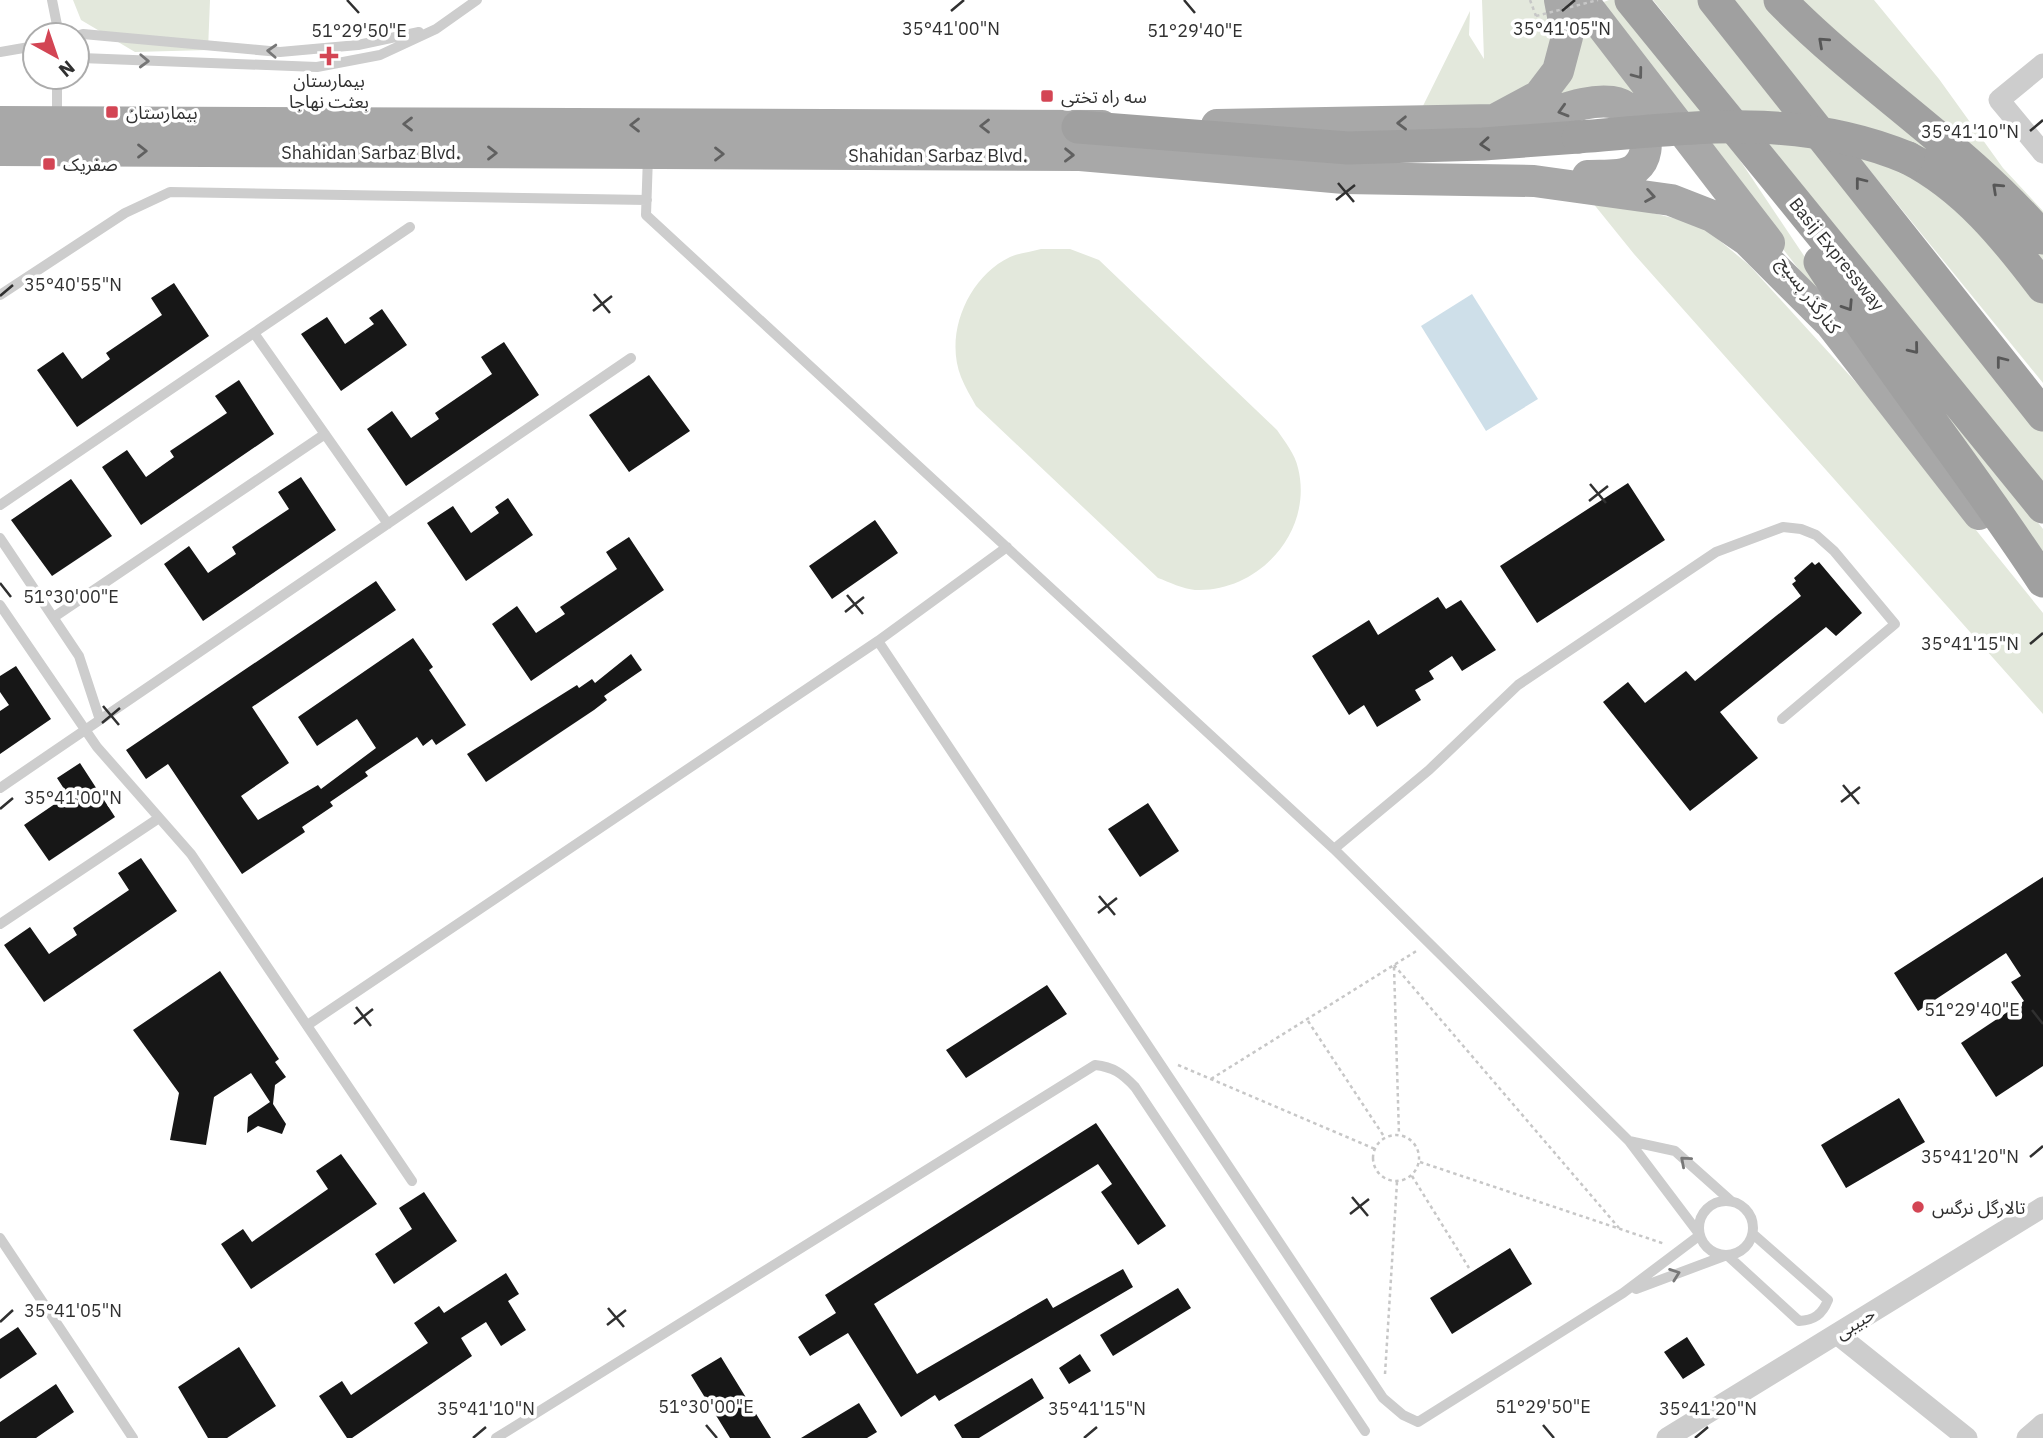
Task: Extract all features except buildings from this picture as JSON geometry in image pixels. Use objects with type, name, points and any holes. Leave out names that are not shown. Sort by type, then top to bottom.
[{"type":"highway","name":"Basij Expressway","points":[[1631,0],[2043,507]]},
{"type":"highway","points":[[1714,0],[2043,415]]},
{"type":"highway","points":[[1780,0],[1821,41],[1969,163],[2016,207],[2043,238]]},
{"type":"highway","points":[[1078,127],[1348,148],[1459,146],[1770,125],[1863,141],[1908,158],[1949,183],[1988,219],[2043,288]]},
{"type":"highway","points":[[1748,144],[1862,327],[1950,445],[2043,583]]},
{"type":"main road","name":"کنارگذر بسیج","points":[[1582,0],[1829,322],[2009,550],[2043,583]]},
{"type":"main road","name":"Shahidan Sarbaz Blvd.","points":[[0,122],[1078,127],[1494,120],[1539,96],[1558,71],[1567,37],[1548,8]]},
{"type":"main road","points":[[1494,120],[1533,120],[1589,103],[1614,102],[1633,112],[1643,126],[1645,142],[1642,159],[1637,168],[1625,174],[1534,181]]},
{"type":"main road","name":"Shahidan Sarbaz Blvd.","points":[[0,150],[1080,155],[1344,178],[1534,181],[1671,200],[1712,216],[1747,240],[1829,322]]},
{"type":"street","points":[[2043,64],[2000,100],[2043,153]]},
{"type":"street","name":"حبیبی","points":[[1667,1438],[2043,1207]]},
{"type":"street","points":[[1837,1334],[1967,1438]]},
{"type":"street","points":[[2027,1438],[2043,1424]]},
{"type":"lane","points":[[52,0],[56,21]]},
{"type":"lane","points":[[91,58],[317,67],[380,55],[436,29],[477,0]]},
{"type":"lane","points":[[91,35],[281,52],[358,45],[436,29]]},
{"type":"lane","points":[[0,52],[21,48]]},
{"type":"lane","points":[[57,91],[57,122]]},
{"type":"lane","points":[[648,153],[646,215],[1334,849],[1629,1141],[1710,1250],[1727,1255],[1799,1321],[1811,1320],[1823,1311],[1828,1300],[1753,1234]]},
{"type":"lane","points":[[0,295],[125,213],[170,192],[647,200]]},
{"type":"lane","points":[[0,505],[410,227]]},
{"type":"lane","points":[[254,333],[388,524]]},
{"type":"lane","points":[[0,788],[631,358]]},
{"type":"lane","points":[[54,617],[325,434]]},
{"type":"lane","points":[[1334,849],[1429,770],[1518,685],[1716,552],[1783,527],[1801,528],[1834,551],[1895,624],[1782,719]]},
{"type":"lane","points":[[0,538],[79,656],[100,720]]},
{"type":"lane","points":[[309,1024],[878,641],[1007,547]]},
{"type":"lane","points":[[0,605],[85,730],[191,854],[309,1024],[412,1181]]},
{"type":"lane","points":[[878,641],[1383,1398],[1403,1415],[1418,1422],[1623,1293],[1700,1235]]},
{"type":"lane","points":[[0,924],[159,818]]},
{"type":"lane","points":[[496,1438],[1095,1065],[1111,1067],[1123,1074],[1135,1087],[1365,1431]]},
{"type":"lane","points":[[1629,1141],[1675,1151],[1731,1201]]},
{"type":"lane","points":[[1623,1293],[1743,1249],[1753,1234],[1752,1217],[1739,1203],[1731,1201],[1713,1204],[1706,1210],[1699,1226],[1700,1235]]},
{"type":"lane","points":[[0,1238],[133,1438]]},
{"type":"path","points":[[1530,0],[1548,8],[1598,0]]},
{"type":"path","points":[[1211,1079],[1429,943]]},
{"type":"path","points":[[1394,965],[1399,1135]]},
{"type":"path","points":[[1394,965],[1619,1228]]},
{"type":"path","points":[[1307,1019],[1385,1138]]},
{"type":"path","points":[[1154,1055],[1375,1149]]},
{"type":"path","points":[[1399,1135],[1413,1141],[1420,1162],[1412,1176],[1398,1182],[1390,1181],[1377,1171],[1373,1164],[1375,1149],[1385,1138],[1399,1135]]},
{"type":"path","points":[[1420,1162],[1682,1249]]},
{"type":"path","points":[[1412,1176],[1469,1268]]},
{"type":"path","points":[[1383,1398],[1398,1182]]},
{"type":"shaded area","points":[[73,0],[210,0],[208,50],[135,52],[91,26],[91,21],[81,20]]},
{"type":"shaded area","points":[[1482,0],[1555,0],[1559,47],[1515,104],[1418,116],[1470,11],[1469,35],[1484,59]]},
{"type":"shaded area","points":[[1617,0],[1708,119],[1683,121],[1593,6]]},
{"type":"shaded area","points":[[1653,0],[1699,0],[2043,428],[2043,485]]},
{"type":"shaded area","points":[[1732,0],[1768,0],[2043,249],[2043,270],[2037,261],[1833,124]]},
{"type":"shaded area","points":[[1794,0],[1874,0],[1939,79],[2003,168],[2043,211],[2043,225]]},
{"type":"shaded area","points":[[1581,9],[1664,121],[1534,108]]},
{"type":"shaded area","points":[[1723,135],[1896,393],[1695,137]]},
{"type":"shaded area","points":[[1850,146],[1943,188],[2043,303],[2043,383]]},
{"type":"shaded area","points":[[1588,197],[1701,225],[1749,265],[1862,389],[2043,613],[2043,714],[1634,254]]},
{"type":"shaded area","points":[[1041,249],[1070,249],[1099,260],[1277,430],[1295,458],[1301,492],[1298,514],[1289,536],[1276,554],[1259,570],[1240,581],[1218,588],[1195,590],[1158,578],[976,406],[963,381],[957,360],[958,325],[963,308],[982,278],[995,266],[1010,257]]},
{"type":"shaded area","points":[[1472,294],[1538,399],[1486,431],[1421,326]]},
{"type":"shaded area","points":[[1859,295],[2043,529],[2043,565]]},
{"type":"place","name":"بیمارستان بعثت نهاجا","points":[[329,56]]},
{"type":"place","name":"سه راه تختی","points":[[1047,96]]},
{"type":"place","name":"بیمارستان","points":[[112,112]]},
{"type":"place","name":"صفریک","points":[[49,164]]},
{"type":"place","name":"تالارگل نرگس","points":[[1918,1207]]}]
